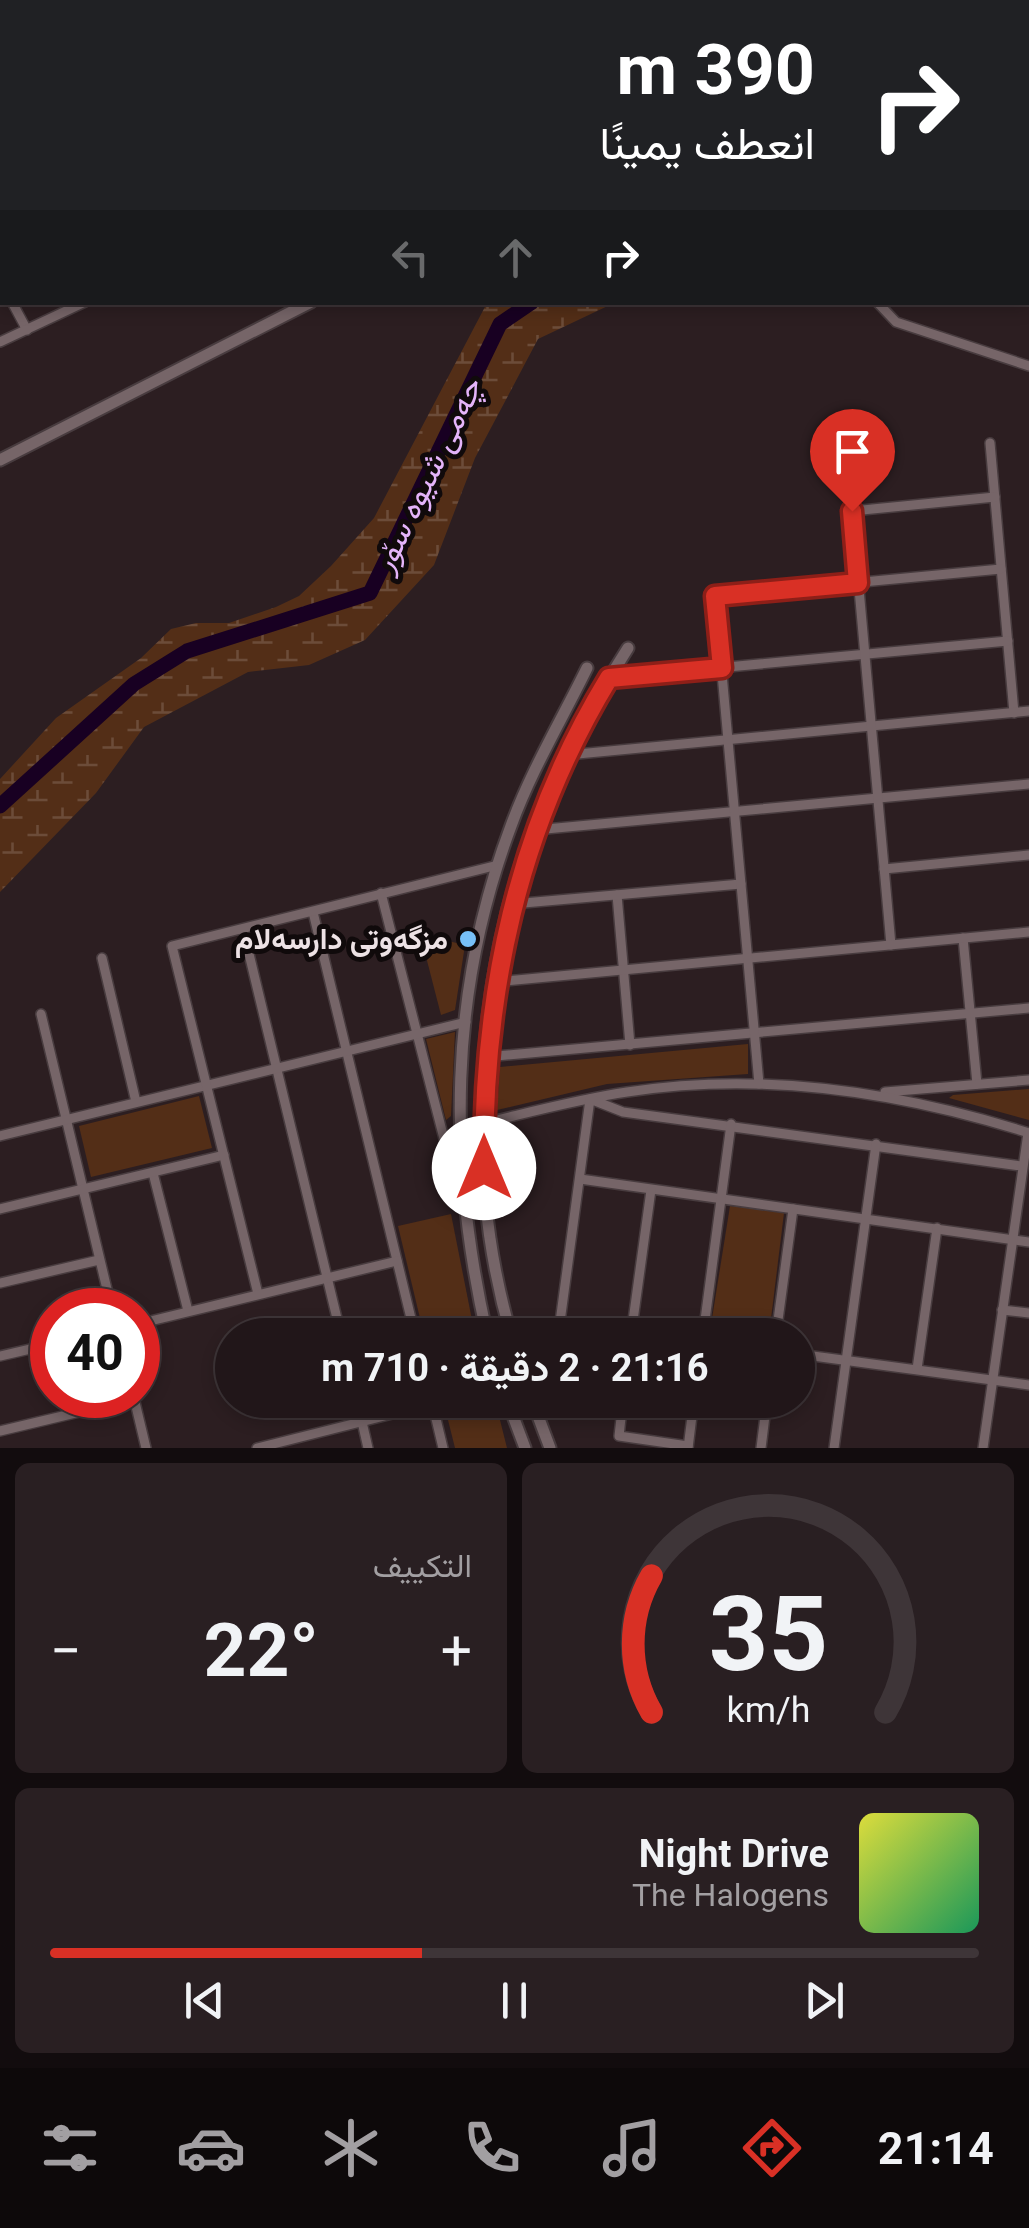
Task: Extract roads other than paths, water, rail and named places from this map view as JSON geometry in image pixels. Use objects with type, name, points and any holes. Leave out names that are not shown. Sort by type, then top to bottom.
[{"type":"street","points":[[14,305],[27,330]]},
{"type":"street","points":[[0,342],[79,305]]},
{"type":"street","points":[[0,460],[306,305]]},
{"type":"street","points":[[881,305],[896,322],[1029,366]]},
{"type":"street","points":[[990,443],[1014,713]]},
{"type":"street","points":[[891,944],[852,511],[995,498]]},
{"type":"street","points":[[759,1084],[715,596],[1001,570]]},
{"type":"street","points":[[609,678],[1008,641]]},
{"type":"street","points":[[508,1318],[487,1208],[484,1123],[486,1057],[501,948],[534,830],[591,708],[628,648]]},
{"type":"street","points":[[462,1209],[458,1123],[466,1022],[479,943],[498,865],[531,778],[587,668]]},
{"type":"street","points":[[571,700],[591,708]]},
{"type":"street","points":[[567,755],[1029,711]]},
{"type":"street","points":[[534,830],[1029,784]]},
{"type":"street","points":[[884,869],[1029,855]]},
{"type":"street","points":[[258,1294],[172,946],[498,865]]},
{"type":"street","points":[[512,904],[741,884]]},
{"type":"street","points":[[382,892],[462,1209],[484,1318]]},
{"type":"street","points":[[617,895],[630,1044]]},
{"type":"street","points":[[313,912],[411,1318]]},
{"type":"street","points":[[242,929],[337,1318]]},
{"type":"street","points":[[495,982],[1029,932]]},
{"type":"street","points":[[963,938],[977,1084]]},
{"type":"street","points":[[479,943],[501,948]]},
{"type":"street","points":[[102,958],[136,1102]]},
{"type":"street","points":[[486,1057],[1029,1008]]},
{"type":"street","points":[[41,1014],[106,1288]]},
{"type":"street","points":[[0,1136],[466,1022]]},
{"type":"street","points":[[868,1094],[1029,1080]]},
{"type":"street","points":[[484,1123],[629,1092],[759,1084],[926,1103],[1029,1133],[983,1448]]},
{"type":"street","points":[[561,1318],[590,1099],[622,1112],[1022,1166]]},
{"type":"street","points":[[706,1318],[731,1124]]},
{"type":"street","points":[[834,1448],[876,1144]]},
{"type":"street","points":[[0,1210],[224,1155]]},
{"type":"street","points":[[153,1173],[188,1311]]},
{"type":"street","points":[[580,1180],[1029,1242]]},
{"type":"street","points":[[633,1318],[651,1190]]},
{"type":"street","points":[[778,1318],[793,1210]]},
{"type":"street","points":[[918,1369],[936,1228]]},
{"type":"street","points":[[0,1283],[99,1260]]},
{"type":"street","points":[[160,1318],[397,1261]]},
{"type":"street","points":[[1002,1310],[1029,1313]]},
{"type":"street","points":[[0,1356],[30,1349]]},
{"type":"street","points":[[815,1356],[1029,1385]]},
{"type":"street","points":[[0,1431],[51,1418]]},
{"type":"street","points":[[139,1418],[146,1448]]},
{"type":"street","points":[[361,1418],[368,1448]]},
{"type":"street","points":[[257,1448],[294,1444],[373,1418]]},
{"type":"street","points":[[436,1418],[443,1448]]},
{"type":"street","points":[[513,1418],[525,1448]]},
{"type":"street","points":[[539,1418],[550,1448]]},
{"type":"street","points":[[621,1418],[619,1436],[688,1447],[692,1418]]},
{"type":"street","points":[[761,1448],[765,1418]]},
{"type":"waterway","name":"چەمی شیوە سۆر","points":[[0,806],[134,684],[187,651],[370,593],[500,324],[528,305]]},
{"type":"place","name":"مزگەوتی دارسەلام","points":[[468,939]]}]
